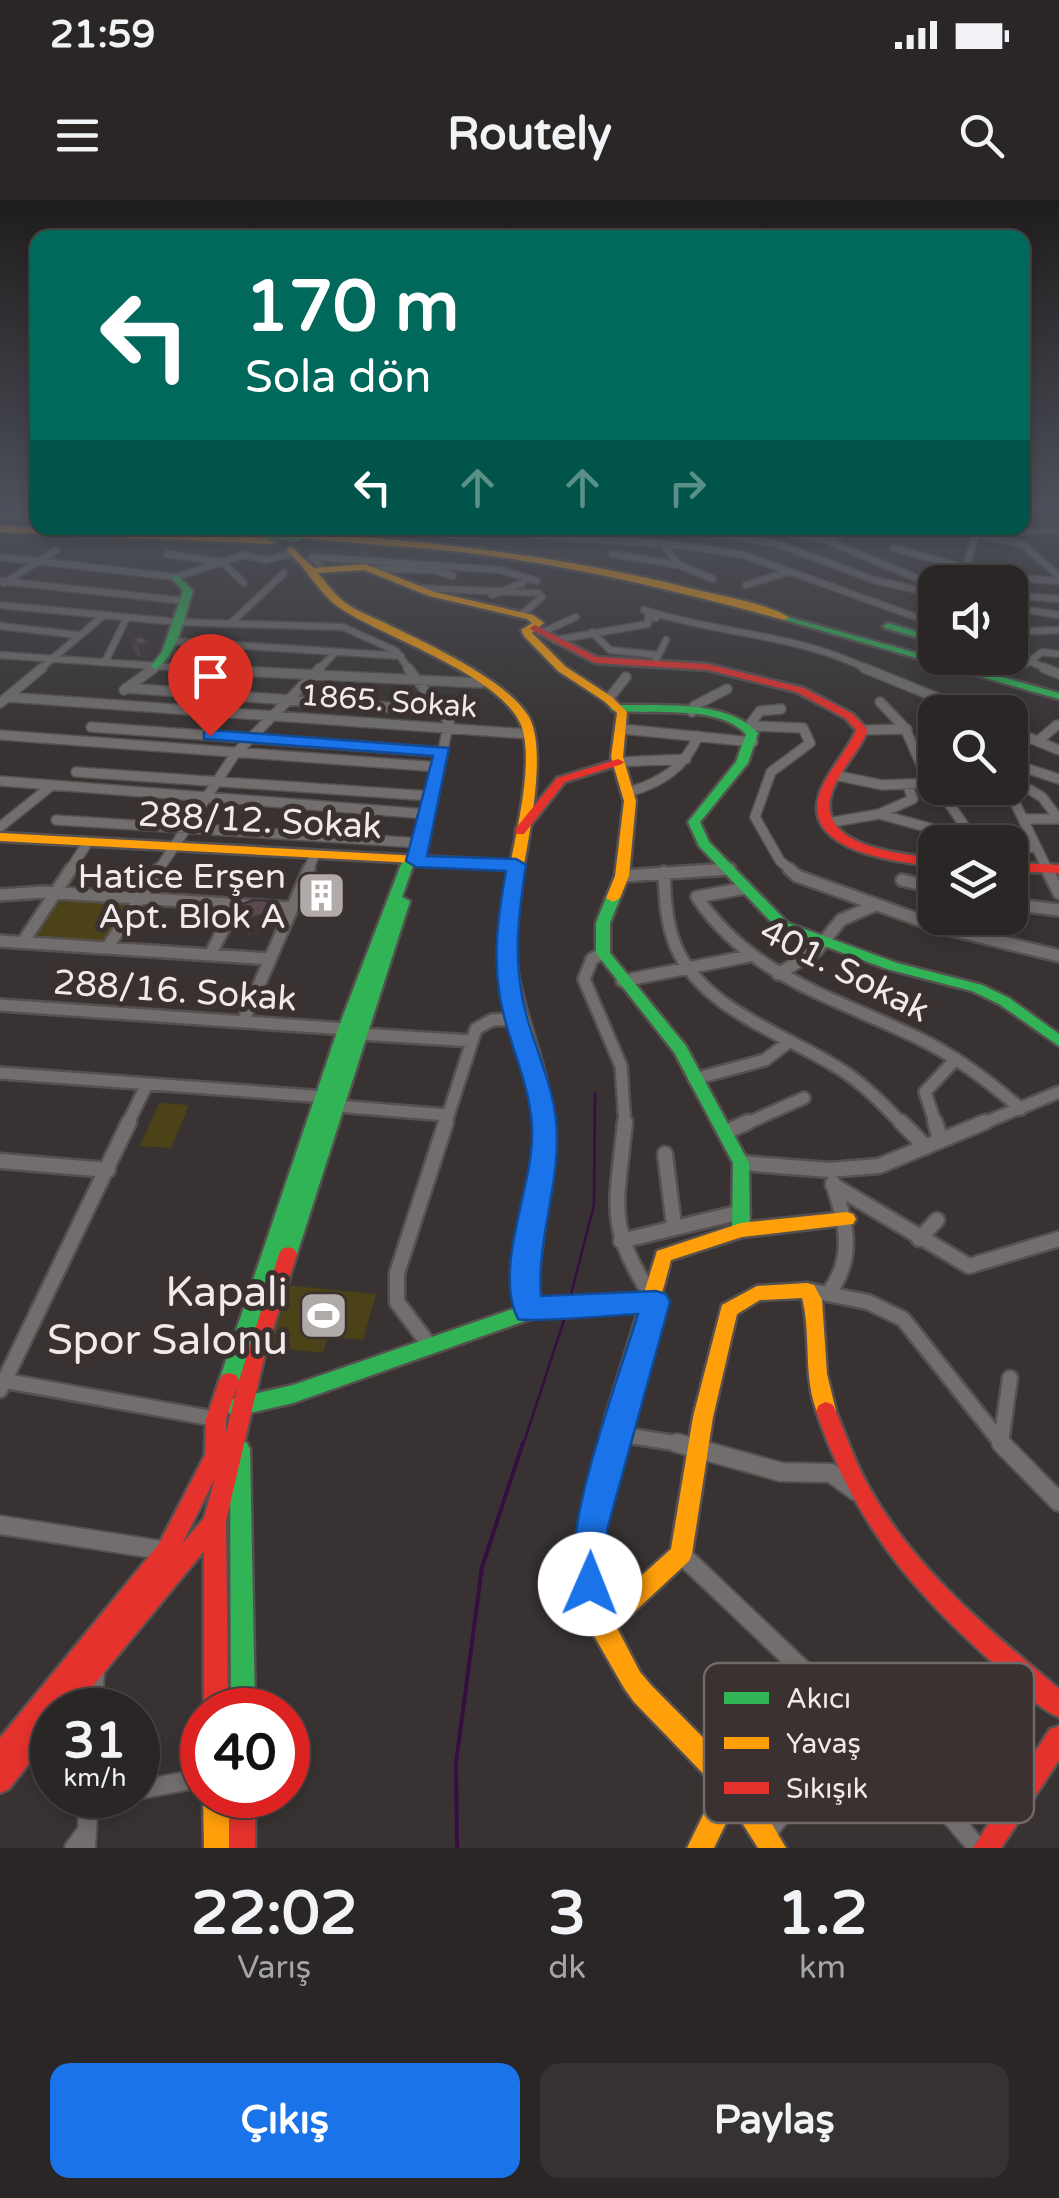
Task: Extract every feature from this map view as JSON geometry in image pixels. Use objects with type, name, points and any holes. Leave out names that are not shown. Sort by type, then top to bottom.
[{"type":"main road","points":[[156,666],[186,601],[188,591],[184,587]]},
{"type":"main road","points":[[325,587],[342,606],[481,683],[514,706],[528,734],[506,934],[506,972],[516,1019],[539,1087],[545,1137],[525,1260],[536,1308]]},
{"type":"main road","points":[[638,587],[730,610],[1058,716]]},
{"type":"main road","points":[[674,587],[740,603],[950,669],[1059,696]]},
{"type":"main road","points":[[414,588],[539,628],[594,660],[627,664],[656,660],[708,668],[800,690],[849,716],[862,730],[854,756],[825,792],[820,810],[827,823],[852,844],[879,854],[918,860]]},
{"type":"main road","points":[[888,626],[918,635]]},
{"type":"main road","points":[[539,628],[526,630],[527,634],[547,649],[562,669],[622,712],[614,762],[629,792],[622,876],[604,923],[603,952],[622,982],[681,1050],[726,1132],[741,1163],[741,1221]]},
{"type":"main road","points":[[613,702],[744,718],[752,730],[724,789],[694,822],[703,844],[782,926],[822,944],[976,988],[1016,1009],[1059,1041]]},
{"type":"main road","points":[[520,832],[560,780],[614,762]]},
{"type":"main road","name":"288/12. Sokak","points":[[0,837],[314,856],[416,853],[516,865]]},
{"type":"main road","points":[[75,1688],[214,1521],[241,1410],[331,1101],[416,853]]},
{"type":"main road","points":[[1028,868],[1053,869]]},
{"type":"main road","points":[[216,1688],[216,1420],[331,1101]]},
{"type":"main road","points":[[704,1756],[630,1678],[601,1627],[590,1584],[590,1530],[656,1302],[663,1256],[741,1221],[847,1219]]},
{"type":"main road","points":[[601,1627],[680,1554],[729,1310],[757,1292],[817,1292],[813,1300],[819,1384],[837,1449],[856,1491],[927,1585],[1014,1663]]},
{"type":"main road","points":[[216,1420],[536,1308],[656,1302]]},
{"type":"main road","points":[[241,1410],[243,1688]]},
{"type":"main road","points":[[0,1757],[168,1551],[216,1456]]},
{"type":"main road","points":[[1034,1681],[1059,1704]]},
{"type":"main road","points":[[1034,1776],[1059,1738]]},
{"type":"main road","points":[[0,1780],[30,1743]]},
{"type":"main road","points":[[216,1818],[217,1848]]},
{"type":"main road","points":[[242,1818],[242,1848]]},
{"type":"main road","points":[[700,1848],[712,1823]]},
{"type":"main road","points":[[986,1848],[1003,1823]]},
{"type":"street","points":[[41,587],[186,601]]},
{"type":"street","points":[[231,623],[270,587]]},
{"type":"street","points":[[492,594],[510,587]]},
{"type":"street","points":[[824,587],[918,619]]},
{"type":"street","points":[[864,602],[890,587]]},
{"type":"street","points":[[414,588],[469,588],[510,598],[538,593],[542,598],[539,628]]},
{"type":"street","points":[[1028,596],[1059,599]]},
{"type":"street","points":[[0,605],[126,618],[174,632],[401,656]]},
{"type":"street","points":[[644,610],[684,623]]},
{"type":"street","points":[[1028,611],[1059,615]]},
{"type":"street","points":[[5,695],[102,616]]},
{"type":"street","points":[[539,628],[593,632],[647,624],[651,616],[746,631],[844,658],[926,695]]},
{"type":"street","points":[[539,628],[576,617]]},
{"type":"street","points":[[105,662],[126,618]]},
{"type":"street","points":[[56,820],[185,827],[416,853],[448,726],[421,683],[388,644],[343,628],[231,623],[174,632]]},
{"type":"street","points":[[0,626],[78,635]]},
{"type":"street","points":[[1028,629],[1033,631]]},
{"type":"street","points":[[1028,631],[1059,630]]},
{"type":"street","points":[[593,632],[604,649],[627,664],[613,702]]},
{"type":"street","points":[[656,660],[666,640]]},
{"type":"street","points":[[107,948],[235,754],[336,652]]},
{"type":"street","points":[[1028,659],[1042,652],[1059,654]]},
{"type":"street","points":[[0,655],[310,677],[481,683]]},
{"type":"street","points":[[1028,661],[1059,674]]},
{"type":"street","points":[[81,742],[108,704],[156,666]]},
{"type":"street","points":[[126,688],[440,711]]},
{"type":"street","points":[[692,712],[694,706],[727,690]]},
{"type":"street","name":"1865. Sokak","points":[[5,695],[528,734]]},
{"type":"street","points":[[880,702],[902,717],[918,764]]},
{"type":"street","points":[[752,730],[760,711],[781,709]]},
{"type":"street","points":[[1038,741],[1058,716]]},
{"type":"street","points":[[91,727],[442,752]]},
{"type":"street","points":[[622,730],[698,736],[803,728],[810,744],[771,772],[756,808],[758,827],[780,861],[808,883],[873,906],[1059,956]]},
{"type":"street","points":[[862,730],[907,729]]},
{"type":"street","points":[[0,735],[439,767]]},
{"type":"street","points":[[0,748],[13,736]]},
{"type":"street","points":[[629,792],[661,782],[686,759],[698,736]]},
{"type":"street","points":[[1028,739],[1059,750]]},
{"type":"street","points":[[614,762],[686,759]]},
{"type":"street","points":[[1028,769],[1059,779]]},
{"type":"street","points":[[76,772],[431,796]]},
{"type":"street","points":[[839,776],[872,784],[918,784]]},
{"type":"street","points":[[0,781],[427,814]]},
{"type":"street","points":[[827,823],[879,814],[913,799],[907,784]]},
{"type":"street","points":[[0,827],[51,786]]},
{"type":"street","points":[[1028,789],[1042,797],[1059,819]]},
{"type":"street","points":[[949,805],[964,825]]},
{"type":"street","points":[[1016,805],[1037,848],[1053,869],[1059,894]]},
{"type":"street","points":[[879,814],[919,825]]},
{"type":"street","points":[[1022,818],[1059,819]]},
{"type":"street","points":[[24,942],[88,842]]},
{"type":"street","points":[[1028,847],[1037,848]]},
{"type":"street","points":[[244,1022],[314,856]]},
{"type":"street","points":[[622,876],[730,869]]},
{"type":"street","points":[[664,872],[662,912],[668,936],[688,968],[716,998],[842,1070],[926,1147]]},
{"type":"street","points":[[902,880],[918,884]]},
{"type":"street","name":"401. Sokak","points":[[745,888],[697,897],[711,922],[749,956],[778,974],[956,1060],[1020,1110]]},
{"type":"street","points":[[0,895],[58,894],[292,908]]},
{"type":"street","points":[[210,955],[236,905]]},
{"type":"street","points":[[778,974],[822,944],[841,920],[873,906]]},
{"type":"street","points":[[1028,906],[1059,910]]},
{"type":"street","points":[[0,941],[270,959]]},
{"type":"street","points":[[603,952],[592,959],[584,979],[613,1041],[624,1078],[625,1135],[614,1205],[621,1241],[656,1302]]},
{"type":"street","points":[[622,982],[749,956]]},
{"type":"street","name":"288/16. Sokak","points":[[0,1005],[353,1032]]},
{"type":"street","points":[[430,1346],[397,1302],[397,1274],[472,1040],[482,1024],[516,1019]]},
{"type":"street","points":[[353,1032],[472,1040]]},
{"type":"street","points":[[694,1079],[765,1060],[790,1042]]},
{"type":"street","points":[[940,1138],[925,1092],[941,1070],[956,1060]]},
{"type":"street","points":[[0,1073],[331,1101],[447,1115]]},
{"type":"street","points":[[146,1086],[2,1383],[216,1420]]},
{"type":"street","points":[[741,1163],[828,1170],[879,1166],[1059,1092]]},
{"type":"street","points":[[726,1132],[804,1098]]},
{"type":"street","points":[[665,1154],[674,1226]]},
{"type":"street","points":[[0,1161],[108,1170]]},
{"type":"street","points":[[817,1292],[848,1262],[847,1219],[828,1170]]},
{"type":"street","points":[[833,1185],[969,1266],[1059,1239]]},
{"type":"street","points":[[920,1239],[937,1220]]},
{"type":"street","points":[[621,1241],[674,1226],[741,1221]]},
{"type":"street","points":[[817,1292],[868,1302],[903,1319],[1001,1443],[1059,1502]]},
{"type":"street","points":[[1001,1443],[1010,1378]]},
{"type":"street","points":[[617,1434],[699,1447],[773,1474],[800,1478],[830,1473],[856,1491]]},
{"type":"street","points":[[0,1525],[168,1551]]},
{"type":"street","points":[[680,1554],[794,1663]]},
{"type":"street","points":[[94,1688],[96,1662]]},
{"type":"street","points":[[957,1823],[978,1848]]},
{"type":"shaded area","points":[[65,898],[128,902],[104,944],[33,939],[52,906]]},
{"type":"shaded area","points":[[159,1103],[189,1105],[171,1148],[140,1146]]},
{"type":"shaded area","name":"Kapali Spor Salonu","points":[[283,1285],[376,1294],[363,1340],[328,1336],[323,1353],[270,1347]]},
{"type":"building","points":[[141,636],[151,643],[139,645],[131,639]]},
{"type":"building","points":[[311,876],[330,877],[324,897],[304,897]]},
{"type":"building","points":[[253,900],[272,901],[272,911],[247,920],[235,907]]},
{"type":"waterway","points":[[570,1298],[594,1205],[595,1093]]},
{"type":"waterway","points":[[523,1445],[567,1311]]},
{"type":"waterway","points":[[457,1848],[456,1763],[482,1567],[523,1443]]},
{"type":"traffic: fast","points":[[156,666],[167,653],[188,591],[184,587]]},
{"type":"traffic: fast","points":[[784,617],[1059,696]]},
{"type":"traffic: fast","points":[[888,626],[918,635]]},
{"type":"traffic: fast","points":[[616,708],[711,713],[743,724],[752,733],[742,763],[694,822],[703,843],[783,926],[892,966],[977,988],[1004,1001],[1059,1041]]},
{"type":"traffic: fast","points":[[229,1381],[346,1029],[408,862],[422,846]]},
{"type":"traffic: fast","points":[[613,898],[603,923],[603,953],[681,1050],[741,1163],[741,1230]]},
{"type":"traffic: fast","points":[[288,1254],[403,901]]},
{"type":"traffic: fast","points":[[236,1407],[293,1394],[545,1306],[656,1302]]},
{"type":"traffic: fast","points":[[240,1449],[243,1688]]},
{"type":"traffic: slow","points":[[325,587],[343,606],[492,687],[524,718],[529,734],[529,785],[507,947],[514,995],[544,1114],[544,1163],[529,1262],[528,1311]]},
{"type":"traffic: slow","points":[[414,587],[530,617],[539,623],[526,630],[527,634],[562,669],[622,712],[617,757],[630,801],[622,876],[613,898]]},
{"type":"traffic: slow","points":[[676,587],[784,617]]},
{"type":"traffic: slow","points":[[0,837],[517,865]]},
{"type":"traffic: slow","points":[[704,1757],[632,1680],[606,1631],[594,1579],[594,1525],[616,1415],[663,1256],[741,1230],[847,1219]]},
{"type":"traffic: slow","points":[[601,1627],[681,1554],[703,1417],[729,1310],[757,1293],[807,1290],[813,1300],[817,1374],[826,1411]]},
{"type":"traffic: slow","points":[[216,1818],[217,1848]]},
{"type":"traffic: slow","points":[[700,1848],[712,1823]]},
{"type":"traffic: slow","points":[[757,1823],[773,1848]]},
{"type":"traffic: jam","points":[[535,628],[595,660],[708,667],[800,690],[849,716],[862,730],[826,792],[822,811],[828,826],[858,846],[918,860]]},
{"type":"traffic: jam","points":[[520,831],[561,780],[618,762]]},
{"type":"traffic: jam","points":[[1028,868],[1059,869]]},
{"type":"traffic: jam","points":[[75,1688],[215,1521],[255,1354],[288,1254]]},
{"type":"traffic: jam","points":[[0,1757],[167,1551],[215,1456],[216,1419],[229,1381]]},
{"type":"traffic: jam","points":[[826,1411],[842,1457],[863,1499],[890,1538],[952,1610],[1010,1663]]},
{"type":"traffic: jam","points":[[215,1515],[216,1688]]},
{"type":"traffic: jam","points":[[1034,1683],[1059,1705]]},
{"type":"traffic: jam","points":[[1034,1776],[1059,1738]]},
{"type":"traffic: jam","points":[[0,1780],[30,1742]]},
{"type":"traffic: jam","points":[[242,1818],[242,1848]]},
{"type":"traffic: jam","points":[[986,1848],[1003,1823]]},
{"type":"place","name":"Hatice Erşen Apt. Blok A","points":[[321,896]]},
{"type":"place","name":"Kapali Spor Salonu","points":[[323,1315]]},
{"type":"route","points":[[210,736],[442,752],[416,861],[516,865],[506,934],[506,972],[515,1015],[539,1087],[545,1137],[525,1260],[528,1311],[598,1302],[656,1302],[590,1530],[590,1584]]}]
